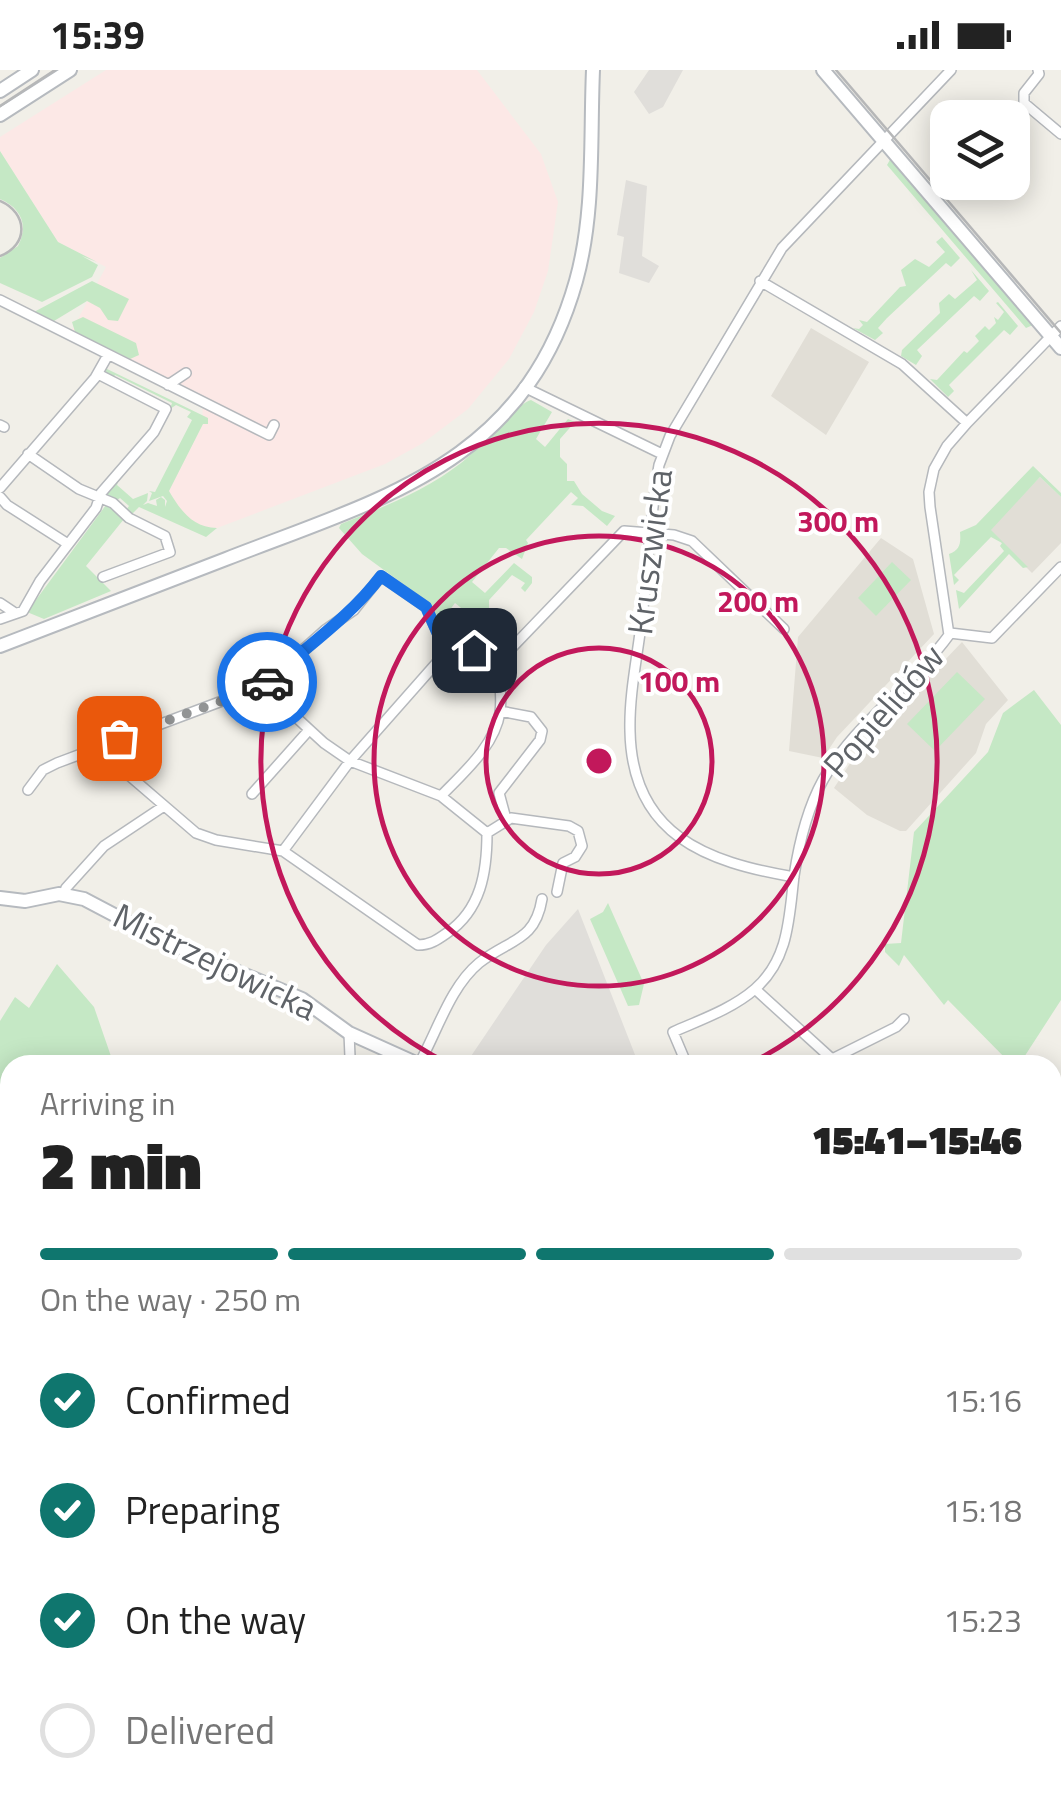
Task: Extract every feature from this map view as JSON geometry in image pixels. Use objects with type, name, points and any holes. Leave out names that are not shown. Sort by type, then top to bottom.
[{"type":"street","points":[[0,91],[32,70]]},
{"type":"street","points":[[0,115],[70,70]]},
{"type":"street","points":[[0,646],[411,486],[471,444],[524,387],[562,321],[581,262],[588,210],[593,70]]},
{"type":"street","name":"Kruszwicka","points":[[794,876],[732,865],[691,847],[658,816],[640,786],[630,727],[662,454],[760,281],[794,233],[950,70]]},
{"type":"street","points":[[1038,70],[1024,93],[1024,103],[1061,134]]},
{"type":"street","points":[[825,71],[1056,332],[1061,348]]},
{"type":"street","points":[[760,281],[902,364],[966,423]]},
{"type":"street","points":[[0,300],[168,385],[271,430],[279,442]]},
{"type":"street","name":"Popielidów","points":[[683,1055],[673,1032],[755,989],[770,972],[785,942],[794,876],[809,811],[839,754],[950,633],[929,492],[940,457],[966,423],[1056,332]]},
{"type":"street","points":[[0,488],[98,374],[108,355]]},
{"type":"street","points":[[168,385],[186,373]]},
{"type":"street","points":[[0,619],[19,612],[96,508],[100,493],[154,432],[166,409],[98,374]]},
{"type":"street","points":[[524,387],[662,454]]},
{"type":"street","points":[[28,454],[98,500],[114,504],[129,518],[162,533],[170,552],[103,577]]},
{"type":"street","points":[[0,498],[68,544]]},
{"type":"street","points":[[441,796],[484,748],[500,711],[501,661],[626,530],[692,541],[784,629]]},
{"type":"street","points":[[950,633],[992,638],[1061,567]]},
{"type":"street","points":[[28,790],[43,770],[262,686],[314,639],[354,610],[381,576],[426,607],[438,634],[501,661]]},
{"type":"street","points":[[0,603],[19,612],[33,633]]},
{"type":"street","points":[[282,851],[350,761],[455,642]]},
{"type":"street","points":[[262,686],[309,730],[350,761],[441,796],[487,832]]},
{"type":"street","points":[[500,711],[531,717],[542,732],[499,793],[506,819]]},
{"type":"street","points":[[252,794],[309,730]]},
{"type":"street","points":[[96,748],[202,836],[282,851],[411,941],[428,945],[454,929],[470,912],[484,872],[487,832]]},
{"type":"street","points":[[64,894],[104,846],[164,806]]},
{"type":"street","points":[[487,832],[506,819],[568,826],[578,832],[582,846],[575,858],[563,863],[557,892]]},
{"type":"street","name":"Mistrzejowicka","points":[[0,898],[25,902],[64,894],[96,904],[160,939],[302,999],[349,1033],[397,1055]]},
{"type":"street","points":[[425,1055],[461,983],[480,963],[532,929],[539,919],[542,899]]},
{"type":"street","points":[[755,989],[828,1055]]},
{"type":"street","points":[[840,1055],[896,1027],[904,1019]]},
{"type":"street","points":[[348,1055],[349,1033]]},
{"type":"street","points":[[359,1055],[371,1044]]},
{"type":"shaded area","points":[[106,70],[477,70],[541,154],[558,202],[548,271],[534,312],[509,359],[468,409],[423,443],[385,464],[217,528],[202,527],[182,513],[169,491],[203,424],[202,395],[72,330],[106,267],[58,242],[0,151],[0,137]]},
{"type":"shaded area","points":[[649,70],[683,70],[663,107],[649,114],[634,92]]},
{"type":"shaded area","points":[[626,180],[647,186],[642,256],[659,266],[649,283],[619,273],[624,237],[617,235]]},
{"type":"shaded area","points":[[811,328],[869,362],[826,435],[771,396]]},
{"type":"shaded area","points":[[1040,477],[1061,497],[1061,543],[1032,573],[989,530]]},
{"type":"shaded area","points":[[881,538],[913,559],[934,634],[837,737],[823,758],[789,751],[798,637]]},
{"type":"shaded area","points":[[962,642],[1008,700],[986,724],[976,753],[906,831],[900,831],[867,815],[834,788],[858,751]]},
{"type":"shaded area","points":[[578,909],[635,1055],[472,1055],[546,945]]},
{"type":"green space","points":[[0,151],[58,242],[98,265],[92,277],[42,302],[0,283],[0,258],[18,246],[23,224],[18,212],[0,199]]},
{"type":"green space","points":[[891,158],[1033,325],[1026,328],[887,165]]},
{"type":"green space","points":[[942,237],[960,258],[951,267],[946,263],[887,318],[878,328],[883,333],[875,340],[853,328],[859,329],[863,325],[859,320],[867,322],[900,287],[906,286],[901,270],[915,259],[929,267],[945,252],[936,242]]},
{"type":"green space","points":[[971,270],[989,291],[980,301],[974,296],[917,350],[922,356],[916,365],[901,356],[902,350],[940,313],[939,303],[949,294],[955,299],[977,280]]},
{"type":"green space","points":[[92,281],[129,299],[118,321],[108,320],[100,308],[87,301],[54,321],[34,312]]},
{"type":"green space","points":[[998,302],[1018,326],[1010,335],[1004,330],[949,385],[954,391],[948,397],[930,379],[937,380],[979,341],[975,336],[985,326],[989,330],[996,323],[994,317],[998,320],[1004,312]]},
{"type":"green space","points":[[83,317],[136,343],[139,355],[130,359],[75,332],[72,322]]},
{"type":"green space","points":[[105,368],[208,418],[169,491],[188,517],[217,528],[206,537],[139,507],[131,515],[126,510],[129,506],[120,498],[116,501],[107,496],[119,479],[117,485],[133,499],[148,493],[143,505],[157,506],[156,500],[161,497],[165,507],[167,501],[163,496],[149,501],[149,491],[155,492],[192,420],[187,417],[191,412],[176,405],[170,409],[172,403],[115,375],[112,380],[105,374]]},
{"type":"green space","points":[[531,400],[552,412],[536,439],[545,447],[568,419],[575,422],[560,439],[567,481],[574,481],[582,494],[602,511],[615,516],[607,526],[583,506],[571,505],[578,498],[571,492],[526,540],[522,559],[506,548],[499,548],[472,582],[485,593],[514,563],[532,577],[525,592],[521,588],[525,583],[512,575],[489,600],[489,608],[477,621],[455,603],[449,611],[455,617],[447,632],[439,625],[432,605],[362,554],[339,528],[447,473]]},
{"type":"green space","points":[[1033,466],[1061,497],[1040,477],[991,530],[1028,567],[1023,568],[1009,554],[959,609],[956,590],[964,593],[1004,551],[1002,543],[991,537],[954,575],[959,580],[954,585],[949,554],[959,546],[960,532],[976,525]]},
{"type":"green space","points":[[106,505],[124,519],[86,566],[111,591],[44,619],[27,612]]},
{"type":"green space","points":[[892,562],[911,580],[876,616],[858,598]]},
{"type":"green space","points":[[957,672],[985,699],[935,751],[907,724]]},
{"type":"green space","points":[[1034,690],[1061,725],[1061,1000],[1025,1055],[1002,1055],[948,1000],[944,1005],[904,955],[899,966],[885,952],[885,944],[901,943],[914,832],[988,752],[1003,713]]},
{"type":"green space","points":[[608,903],[644,984],[639,1005],[628,1006],[590,919],[603,912]]},
{"type":"green space","points":[[57,964],[94,1007],[111,1055],[0,1055],[0,1021],[15,997],[29,1008]]},
{"type":"tram line","points":[[0,106],[55,70]]},
{"type":"tram line","points":[[836,70],[1061,333]]},
{"type":"tram line","points":[[0,201],[16,213],[21,229],[16,244],[0,256]]},
{"type":"way so far","points":[[119,738],[267,682]]},
{"type":"route","points":[[267,682],[354,610],[381,576],[426,607],[438,634],[474,650]]}]
